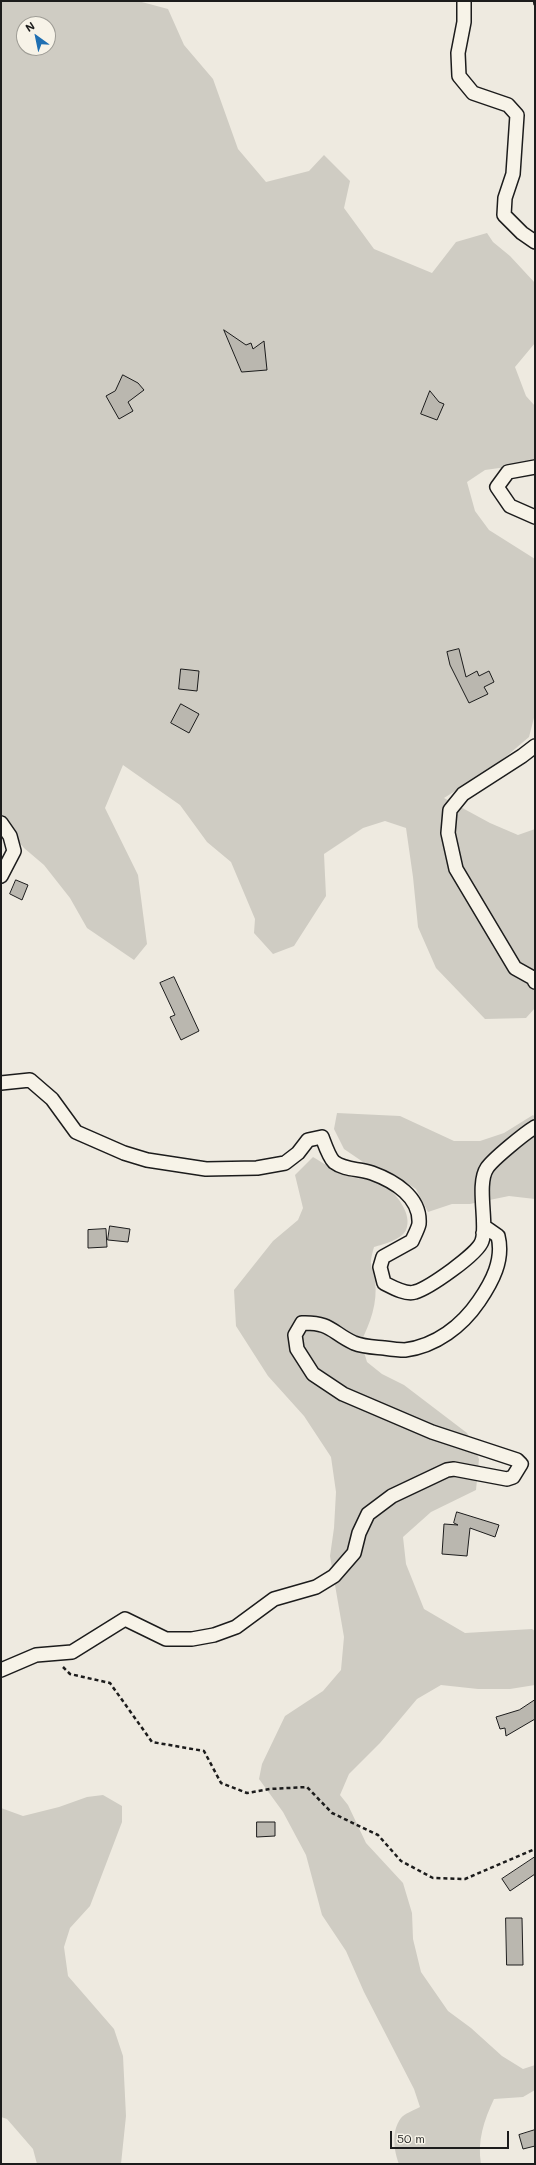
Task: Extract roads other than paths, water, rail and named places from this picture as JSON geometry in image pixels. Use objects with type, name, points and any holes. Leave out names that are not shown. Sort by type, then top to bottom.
[{"type":"street","points":[[464,1],[464,22],[458,53],[458,76],[473,93],[508,105],[517,115],[513,174],[505,198],[504,215],[522,233],[535,242]]},
{"type":"street","points":[[535,467],[508,472],[498,487],[510,506],[535,517]]},
{"type":"street","points":[[535,746],[463,794],[450,810],[448,833],[456,869],[515,968],[533,978],[535,982]]},
{"type":"street","points":[[1,823],[10,836],[14,851],[1,876]]},
{"type":"street","points":[[1,1083],[30,1080],[52,1099],[76,1132],[124,1153],[147,1160],[206,1169],[257,1168],[284,1163],[298,1153],[308,1140],[322,1137],[333,1161],[344,1168],[372,1173],[394,1184],[407,1193],[416,1208],[419,1224],[412,1241],[383,1257],[380,1266],[384,1282],[397,1290],[414,1293],[430,1285],[475,1251],[482,1241],[482,1190],[486,1169],[525,1133],[535,1127]]},
{"type":"street","points":[[1,1670],[36,1655],[72,1652],[125,1619],[166,1639],[192,1639],[214,1635],[236,1627],[274,1599],[316,1587],[334,1576],[354,1553],[358,1533],[368,1514],[392,1496],[448,1470],[454,1469],[507,1479],[513,1476],[522,1464],[516,1460],[432,1432],[342,1394],[313,1374],[297,1349],[295,1335],[302,1323],[316,1322],[330,1327],[354,1343],[368,1347],[406,1350],[441,1339],[468,1317],[486,1292],[495,1273],[502,1250],[498,1236],[488,1229],[483,1233]]}]
